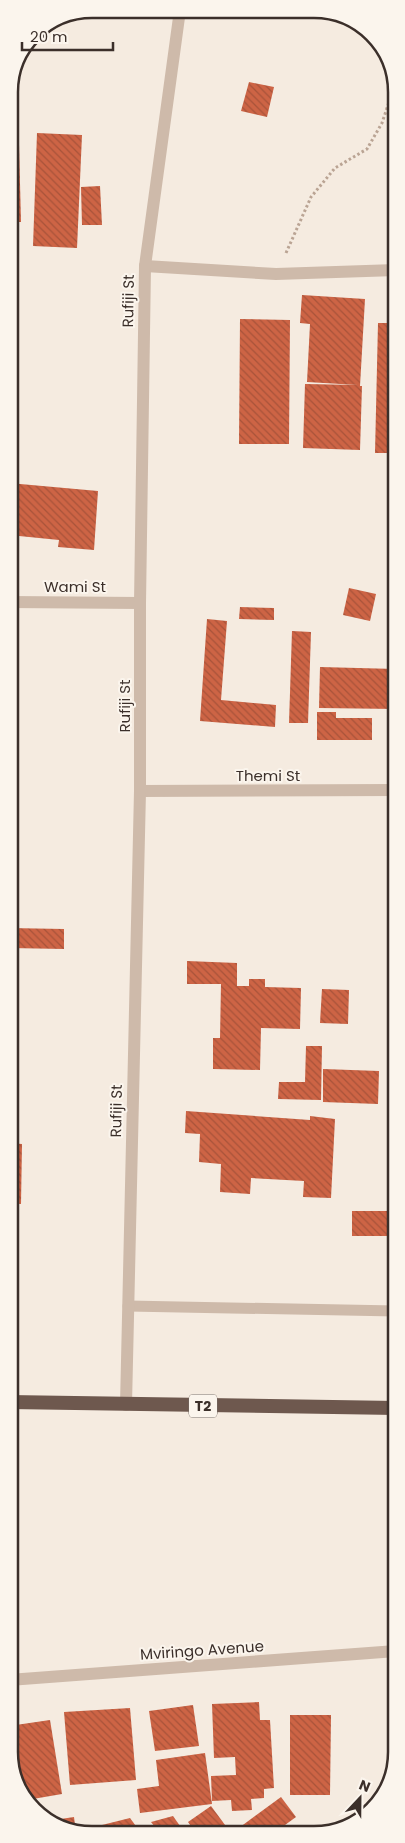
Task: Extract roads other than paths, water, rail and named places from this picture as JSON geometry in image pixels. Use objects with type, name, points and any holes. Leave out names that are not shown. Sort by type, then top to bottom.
[{"type":"highway","name":"T2","points":[[18,1402],[387,1408]]},
{"type":"street","name":"Rufiji St","points":[[126,1405],[140,792],[140,603],[145,266],[179,18]]},
{"type":"street","points":[[145,266],[276,274],[388,270]]},
{"type":"street","name":"Wami St","points":[[18,602],[140,603]]},
{"type":"street","name":"Themi St","points":[[140,792],[388,790]]},
{"type":"street","name":"Mviringo Avenue","points":[[18,1679],[387,1652]]},
{"type":"lane","points":[[128,1306],[387,1311]]}]
